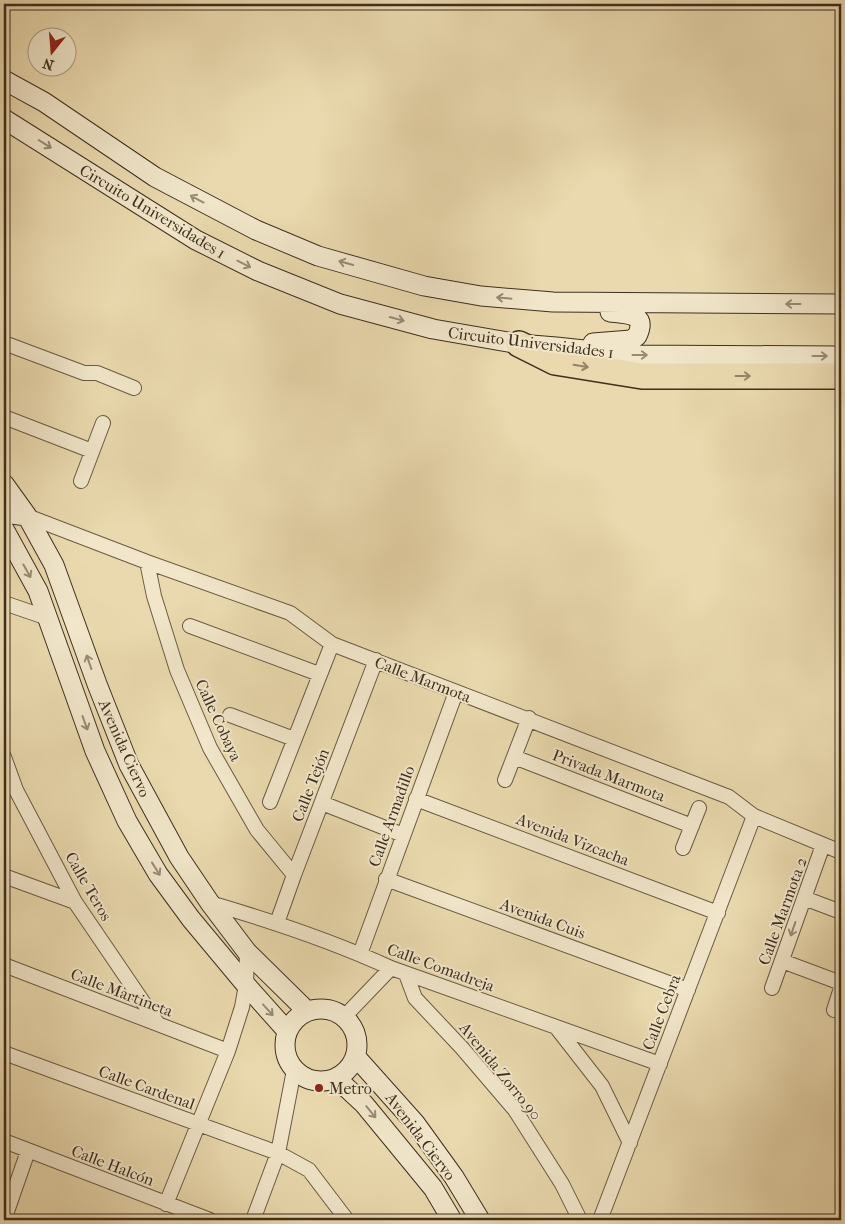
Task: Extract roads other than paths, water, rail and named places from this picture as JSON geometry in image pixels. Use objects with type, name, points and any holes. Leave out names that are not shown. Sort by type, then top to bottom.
[{"type":"highway","points":[[519,344],[555,362],[642,376],[841,376]]},
{"type":"main road","name":"Circuito Universidades 1","points":[[4,80],[44,102],[155,177],[256,230],[318,256],[424,286],[481,296],[552,302],[841,304]]},
{"type":"main road","name":"Circuito Universidades 1","points":[[4,119],[196,240],[258,271],[340,304],[433,329],[519,344],[631,355],[841,356]]},
{"type":"main road","points":[[552,302],[634,316],[639,319],[640,324],[637,336],[631,340],[556,347]]},
{"type":"main road","name":"Avenida Ciervo","points":[[4,484],[27,516],[54,565],[97,684],[129,765],[179,856],[210,903],[247,952],[307,1011]]},
{"type":"main road","name":"Calle Marmota","points":[[4,513],[27,516]]},
{"type":"main road","name":"Avenida Ciervo","points":[[4,529],[38,591],[95,751],[127,820],[158,874],[191,919],[287,1031]]},
{"type":"main road","points":[[106,778],[129,765]]},
{"type":"main road","points":[[320,1008],[333,1010],[344,1017],[353,1028],[358,1042],[356,1057],[348,1070],[336,1078],[324,1082],[301,1076],[294,1070],[286,1056],[284,1043],[287,1031],[295,1019],[307,1011],[320,1008]]},
{"type":"main road","name":"Avenida Ciervo","points":[[356,1057],[415,1123],[454,1177],[480,1220]]},
{"type":"main road","name":"Avenida Ciervo","points":[[336,1078],[364,1104],[433,1188],[452,1220]]},
{"type":"main road","points":[[433,1188],[454,1177]]},
{"type":"street","points":[[4,343],[84,373],[97,373],[134,388]]},
{"type":"street","points":[[4,417],[92,452]]},
{"type":"street","points":[[81,480],[103,423]]},
{"type":"street","name":"Calle Marmota","points":[[27,516],[147,562],[290,613],[332,644],[729,797],[754,816],[841,852]]},
{"type":"street","name":"Calle Cobaya","points":[[147,562],[154,596],[177,670],[210,748],[257,830],[294,875]]},
{"type":"street","points":[[4,604],[48,618]]},
{"type":"street","points":[[190,626],[319,674]]},
{"type":"street","points":[[270,802],[332,644]]},
{"type":"street","name":"Calle Tejón","points":[[277,923],[376,660]]},
{"type":"street","name":"Calle Armadillo","points":[[360,954],[456,692]]},
{"type":"street","points":[[230,715],[294,739]]},
{"type":"street","points":[[506,780],[528,718]]},
{"type":"street","name":"Calle Teros","points":[[4,757],[10,788],[75,902],[158,1024]]},
{"type":"street","name":"Privada Marmota","points":[[514,757],[692,826]]},
{"type":"street","name":"Avenida Vizcacha","points":[[416,799],[718,913]]},
{"type":"street","points":[[322,803],[403,835]]},
{"type":"street","points":[[683,848],[699,808]]},
{"type":"street","name":"Calle Cebra","points":[[600,1220],[754,816]]},
{"type":"street","name":"Calle Marmota 2","points":[[772,988],[823,845]]},
{"type":"street","points":[[4,876],[75,902]]},
{"type":"street","name":"Avenida Cuis","points":[[386,879],[688,990]]},
{"type":"street","points":[[804,898],[841,912]]},
{"type":"street","name":"Calle Comadreja","points":[[210,903],[277,923],[360,954],[406,974],[660,1064]]},
{"type":"street","points":[[166,1204],[228,1051],[242,1007],[246,985],[247,952]]},
{"type":"street","points":[[782,961],[841,983]]},
{"type":"street","name":"Calle Martineta","points":[[4,965],[228,1051]]},
{"type":"street","points":[[344,1017],[391,968]]},
{"type":"street","name":"Avenida Zorro 90","points":[[406,974],[415,998],[462,1048],[515,1110],[562,1184],[580,1220]]},
{"type":"street","points":[[834,1010],[841,988]]},
{"type":"street","points":[[556,1027],[602,1086],[630,1143]]},
{"type":"street","name":"Calle Cardenal","points":[[4,1053],[278,1153],[309,1170],[348,1220]]},
{"type":"street","points":[[253,1220],[278,1153],[294,1070]]},
{"type":"street","name":"Calle Halcón","points":[[4,1141],[210,1220]]},
{"type":"street","points":[[4,1220],[28,1151]]},
{"type":"place","name":"Metro","points":[[319,1088]]}]
